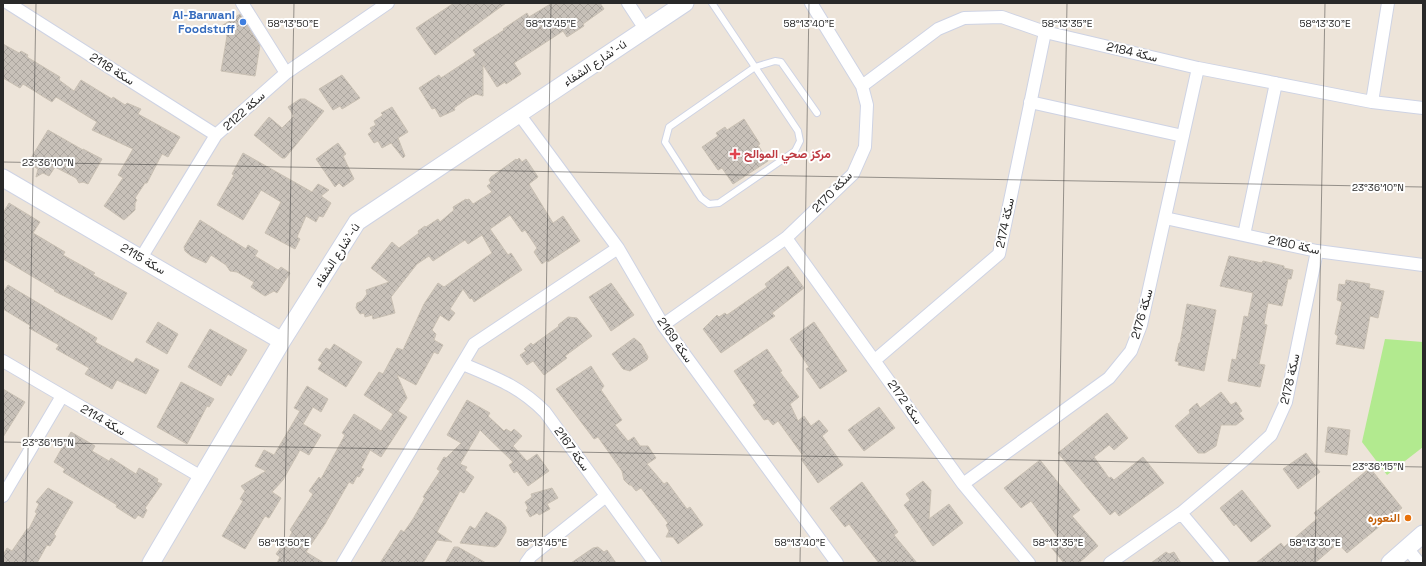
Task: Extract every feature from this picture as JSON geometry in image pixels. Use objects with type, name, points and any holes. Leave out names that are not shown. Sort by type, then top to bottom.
[{"type":"street","name":"سكة 2118","points":[[8,3],[216,135]]},
{"type":"street","points":[[242,3],[286,73]]},
{"type":"street","name":"سكة 2122","points":[[141,258],[216,135],[286,73],[388,3]]},
{"type":"street","points":[[628,3],[646,30]]},
{"type":"street","name":"شارع الشفاء'-ú","points":[[151,563],[203,478],[282,341],[357,222],[685,3]]},
{"type":"street","name":"سكة 2170","points":[[663,325],[786,238],[852,174],[865,147],[867,106],[862,86],[811,3]]},
{"type":"street","points":[[1372,102],[1388,3]]},
{"type":"street","name":"سكة 2184","points":[[862,86],[938,29],[964,18],[1002,17],[1045,32],[1198,68],[1372,102],[1423,108]]},
{"type":"street","name":"سكة 2174","points":[[875,360],[999,254],[1045,32]]},
{"type":"street","name":"سكة 2176","points":[[963,484],[1109,378],[1130,351],[1141,325],[1198,68]]},
{"type":"street","points":[[1244,235],[1276,83]]},
{"type":"street","points":[[1030,102],[1183,136]]},
{"type":"street","name":"سكة 2169","points":[[519,114],[618,248],[663,325],[838,563]]},
{"type":"street","name":"سكة 2115","points":[[3,178],[282,341]]},
{"type":"street","name":"سكة 2180","points":[[1165,218],[1317,251],[1423,265]]},
{"type":"street","name":"سكة 2172","points":[[786,238],[963,484],[1029,563]]},
{"type":"street","points":[[343,563],[474,344],[618,248]]},
{"type":"street","name":"سكة 2178","points":[[1110,563],[1181,513],[1244,460],[1271,435],[1286,402],[1317,251]]},
{"type":"street","name":"سكة 2114","points":[[3,361],[203,478]]},
{"type":"street","name":"سكة 2167","points":[[463,364],[508,383],[530,397],[545,412],[655,563]]},
{"type":"street","points":[[3,496],[62,396]]},
{"type":"street","points":[[526,563],[531,556],[606,496]]},
{"type":"street","points":[[1181,513],[1223,563]]},
{"type":"street","points":[[1390,563],[1423,534]]},
{"type":"street","points":[[1407,548],[1419,563]]},
{"type":"lane","points":[[712,3],[755,67],[798,132],[800,141],[795,151],[719,203],[709,204],[701,198],[665,142],[669,127],[755,67],[775,61],[781,62],[817,113]]},
{"type":"green space","points":[[1385,339],[1423,342],[1423,447],[1387,475],[1362,442]]},
{"type":"building","points":[[454,3],[506,3],[435,55],[416,28]]},
{"type":"building","points":[[552,3],[600,3],[604,9],[583,24],[584,26],[567,37],[563,31],[514,63],[521,74],[506,84],[505,82],[497,87],[483,65],[483,96],[476,94],[454,108],[455,110],[440,117],[435,108],[432,109],[419,88],[439,75],[441,78],[476,55],[473,50],[527,13],[529,17]]},
{"type":"building","points":[[240,14],[260,45],[255,76],[221,71],[227,36],[220,27]]},
{"type":"building","points":[[3,44],[19,53],[21,51],[28,55],[27,57],[60,77],[59,80],[74,91],[81,80],[112,99],[113,97],[125,105],[127,103],[141,109],[138,114],[180,137],[168,157],[162,154],[147,183],[145,183],[135,198],[137,200],[135,203],[135,210],[124,220],[104,206],[123,178],[118,175],[133,149],[92,130],[97,122],[56,97],[52,102],[23,84],[20,88],[3,78]]},
{"type":"building","points":[[342,75],[360,98],[342,109],[340,106],[333,110],[319,89]]},
{"type":"building","points":[[300,99],[305,99],[324,111],[285,158],[282,158],[254,135],[269,117],[282,128],[294,116],[288,107]]},
{"type":"building","points":[[392,107],[408,132],[398,138],[405,156],[403,158],[391,143],[382,148],[378,141],[374,143],[368,134],[372,131],[370,128],[376,125],[374,121],[383,115],[381,113]]},
{"type":"building","name":"مركز صحي الموالح","points":[[744,119],[760,144],[758,145],[768,161],[733,184],[722,168],[718,170],[702,147],[718,136],[716,133],[725,127],[727,130]]},
{"type":"building","points":[[48,130],[102,159],[88,184],[83,182],[79,183],[76,178],[55,167],[49,176],[43,173],[36,177],[38,169],[28,163]]},
{"type":"building","points":[[338,143],[346,154],[343,156],[354,179],[343,187],[339,183],[335,187],[316,159]]},
{"type":"building","points":[[243,153],[312,192],[318,184],[329,190],[321,196],[331,203],[323,217],[319,216],[316,222],[306,216],[297,237],[300,239],[295,249],[265,233],[281,202],[261,190],[243,220],[217,205],[234,175],[232,174]]},
{"type":"building","points":[[519,158],[522,162],[526,159],[538,177],[529,184],[553,223],[563,216],[580,241],[548,262],[547,260],[542,264],[534,252],[537,248],[525,230],[522,232],[510,215],[490,229],[508,255],[511,253],[522,270],[474,302],[463,289],[450,309],[455,313],[449,321],[440,315],[432,330],[436,334],[434,340],[443,345],[438,354],[434,352],[416,385],[397,375],[407,398],[398,411],[407,417],[381,457],[370,450],[361,468],[364,469],[359,477],[357,476],[353,484],[349,482],[325,524],[306,552],[324,563],[277,563],[280,557],[276,554],[281,547],[284,548],[292,532],[290,530],[313,494],[309,491],[319,477],[321,479],[345,435],[342,433],[354,414],[381,431],[393,414],[364,395],[379,372],[383,374],[397,348],[403,350],[424,304],[438,283],[444,287],[492,253],[482,235],[468,244],[465,240],[433,261],[429,256],[417,264],[391,297],[395,313],[373,319],[372,315],[365,317],[364,313],[360,314],[356,308],[357,303],[362,301],[367,294],[366,290],[389,282],[371,268],[392,242],[399,248],[419,233],[418,231],[425,226],[426,227],[438,219],[440,222],[454,210],[453,207],[466,199],[469,199],[473,204],[492,192],[487,186],[491,183],[489,180],[491,177]]},
{"type":"building","points":[[9,203],[40,222],[33,233],[65,252],[63,255],[95,273],[93,275],[127,293],[112,320],[54,291],[55,290],[3,259],[3,213]]},
{"type":"building","points":[[200,220],[246,249],[248,245],[258,251],[255,256],[278,270],[281,267],[290,273],[277,293],[274,291],[265,296],[251,287],[254,282],[237,272],[230,271],[226,265],[211,255],[206,263],[191,256],[185,251],[184,247]]},
{"type":"building","points":[[1229,256],[1262,263],[1263,261],[1284,266],[1284,268],[1293,270],[1291,279],[1288,279],[1282,306],[1268,303],[1264,324],[1267,325],[1259,364],[1265,365],[1260,387],[1228,381],[1232,359],[1236,360],[1244,316],[1248,317],[1253,293],[1220,286]]},
{"type":"building","points":[[788,266],[804,288],[772,313],[775,316],[721,353],[703,329],[717,315],[719,317],[725,313],[727,315],[767,287],[765,284]]},
{"type":"building","points":[[1346,280],[1370,284],[1369,288],[1384,291],[1378,318],[1370,316],[1364,349],[1336,344],[1338,336],[1335,334],[1342,302],[1337,300],[1339,284],[1345,285]]},
{"type":"building","points":[[611,283],[634,315],[611,331],[589,297]]},
{"type":"building","points":[[8,285],[97,338],[95,342],[133,363],[136,358],[159,370],[146,394],[117,380],[112,389],[85,374],[89,368],[56,349],[59,345],[29,328],[31,326],[3,309],[3,293]]},
{"type":"building","points":[[1187,304],[1216,310],[1204,371],[1178,365],[1179,362],[1175,361]]},
{"type":"building","points":[[568,317],[577,318],[592,336],[565,356],[567,358],[544,375],[533,361],[527,365],[520,355],[526,351],[524,349],[531,343],[533,345],[559,326],[558,325]]},
{"type":"building","points":[[158,322],[178,334],[167,354],[146,342]]},
{"type":"building","points":[[814,322],[847,371],[820,389],[806,369],[809,367],[790,339]]},
{"type":"building","points":[[210,329],[247,350],[231,376],[228,374],[221,386],[188,367]]},
{"type":"building","points":[[634,338],[641,344],[648,357],[647,360],[630,371],[623,369],[612,354]]},
{"type":"building","points":[[334,344],[362,362],[346,387],[318,369],[322,363],[318,360],[326,348],[330,350]]},
{"type":"building","points":[[767,349],[782,371],[780,372],[799,397],[790,404],[798,421],[804,416],[811,426],[819,420],[828,431],[822,436],[843,465],[818,483],[801,459],[804,457],[778,421],[773,425],[768,419],[764,420],[753,405],[756,403],[734,371]]},
{"type":"building","points":[[591,366],[604,386],[601,390],[622,420],[615,425],[628,441],[634,437],[640,446],[648,446],[656,458],[647,464],[664,484],[667,482],[687,509],[690,507],[703,525],[678,544],[673,537],[666,537],[669,531],[666,525],[668,523],[641,488],[636,491],[624,480],[622,471],[598,437],[594,439],[556,389]]},
{"type":"building","points":[[181,382],[214,399],[209,407],[207,406],[187,444],[157,427]]},
{"type":"building","points":[[307,386],[328,399],[321,412],[313,407],[303,424],[321,435],[309,455],[300,450],[283,480],[272,492],[281,498],[269,518],[265,516],[245,549],[222,536],[243,501],[240,499],[245,491],[241,486],[266,471],[255,466],[264,450],[274,455],[300,411],[294,408]]},
{"type":"building","points":[[3,389],[25,402],[3,437]]},
{"type":"building","points":[[1221,392],[1231,405],[1236,402],[1242,411],[1239,413],[1244,419],[1236,425],[1221,425],[1216,446],[1205,453],[1198,453],[1175,426],[1190,413],[1189,410],[1197,403],[1200,408]]},
{"type":"building","points":[[467,400],[490,413],[488,416],[504,431],[506,429],[511,432],[514,429],[522,436],[513,446],[527,461],[537,454],[549,471],[528,486],[517,471],[514,473],[509,465],[513,462],[480,430],[460,464],[467,467],[465,470],[474,477],[464,493],[460,491],[437,532],[452,542],[437,540],[423,563],[380,563],[401,530],[404,532],[413,519],[425,498],[423,497],[440,471],[437,469],[444,457],[446,458],[461,443],[447,435]]},
{"type":"building","points":[[879,407],[895,428],[864,451],[848,430]]},
{"type":"building","points":[[1107,413],[1128,438],[1114,450],[1109,445],[1094,457],[1109,478],[1111,477],[1114,480],[1143,457],[1164,483],[1119,516],[1115,511],[1110,515],[1058,453]]},
{"type":"building","points":[[1328,427],[1350,430],[1347,455],[1325,452]]},
{"type":"building","points":[[71,432],[95,446],[92,451],[109,461],[111,458],[136,474],[139,468],[158,479],[157,482],[162,484],[145,508],[147,510],[143,518],[138,515],[135,519],[116,507],[117,505],[63,472],[65,469],[54,462]]},
{"type":"building","points":[[1306,453],[1320,472],[1298,489],[1283,469]]},
{"type":"building","points":[[1040,460],[1080,510],[1072,516],[1098,546],[1080,562],[1064,563],[1050,546],[1059,539],[1031,501],[1021,508],[1004,488]]},
{"type":"building","points":[[1370,468],[1402,508],[1347,553],[1338,543],[1315,563],[1256,563],[1281,543],[1284,547],[1318,518],[1314,513]]},
{"type":"building","points":[[923,481],[931,490],[929,519],[949,504],[963,523],[933,546],[904,505],[910,500],[906,494]]},
{"type":"building","points":[[862,482],[898,532],[894,535],[917,563],[879,563],[849,524],[845,527],[830,508]]},
{"type":"building","points":[[48,488],[73,502],[54,534],[56,536],[50,546],[47,545],[37,563],[3,563],[3,555],[7,548],[12,551],[27,529],[29,529],[37,513],[35,512],[39,504],[36,502]]},
{"type":"building","points":[[552,488],[558,498],[547,504],[550,509],[539,515],[537,513],[530,517],[526,510],[528,508],[525,502],[532,497],[531,494]]},
{"type":"building","points":[[1242,490],[1271,526],[1251,542],[1236,524],[1234,526],[1220,508]]},
{"type":"building","points":[[486,512],[501,521],[506,527],[506,532],[498,545],[495,547],[460,543],[470,526],[475,529]]},
{"type":"building","points":[[454,547],[458,547],[486,563],[445,563]]},
{"type":"building","points":[[598,547],[604,552],[607,550],[616,563],[571,563],[593,548]]},
{"type":"building","points":[[1166,552],[1169,554],[1174,552],[1181,563],[1151,563]]},
{"type":"place","name":"Al-Barwani Foodstuff","points":[[243,22]]},
{"type":"place","name":"مركز صحي الموالح","points":[[735,154]]},
{"type":"place","name":"النعوره","points":[[1408,518]]}]
